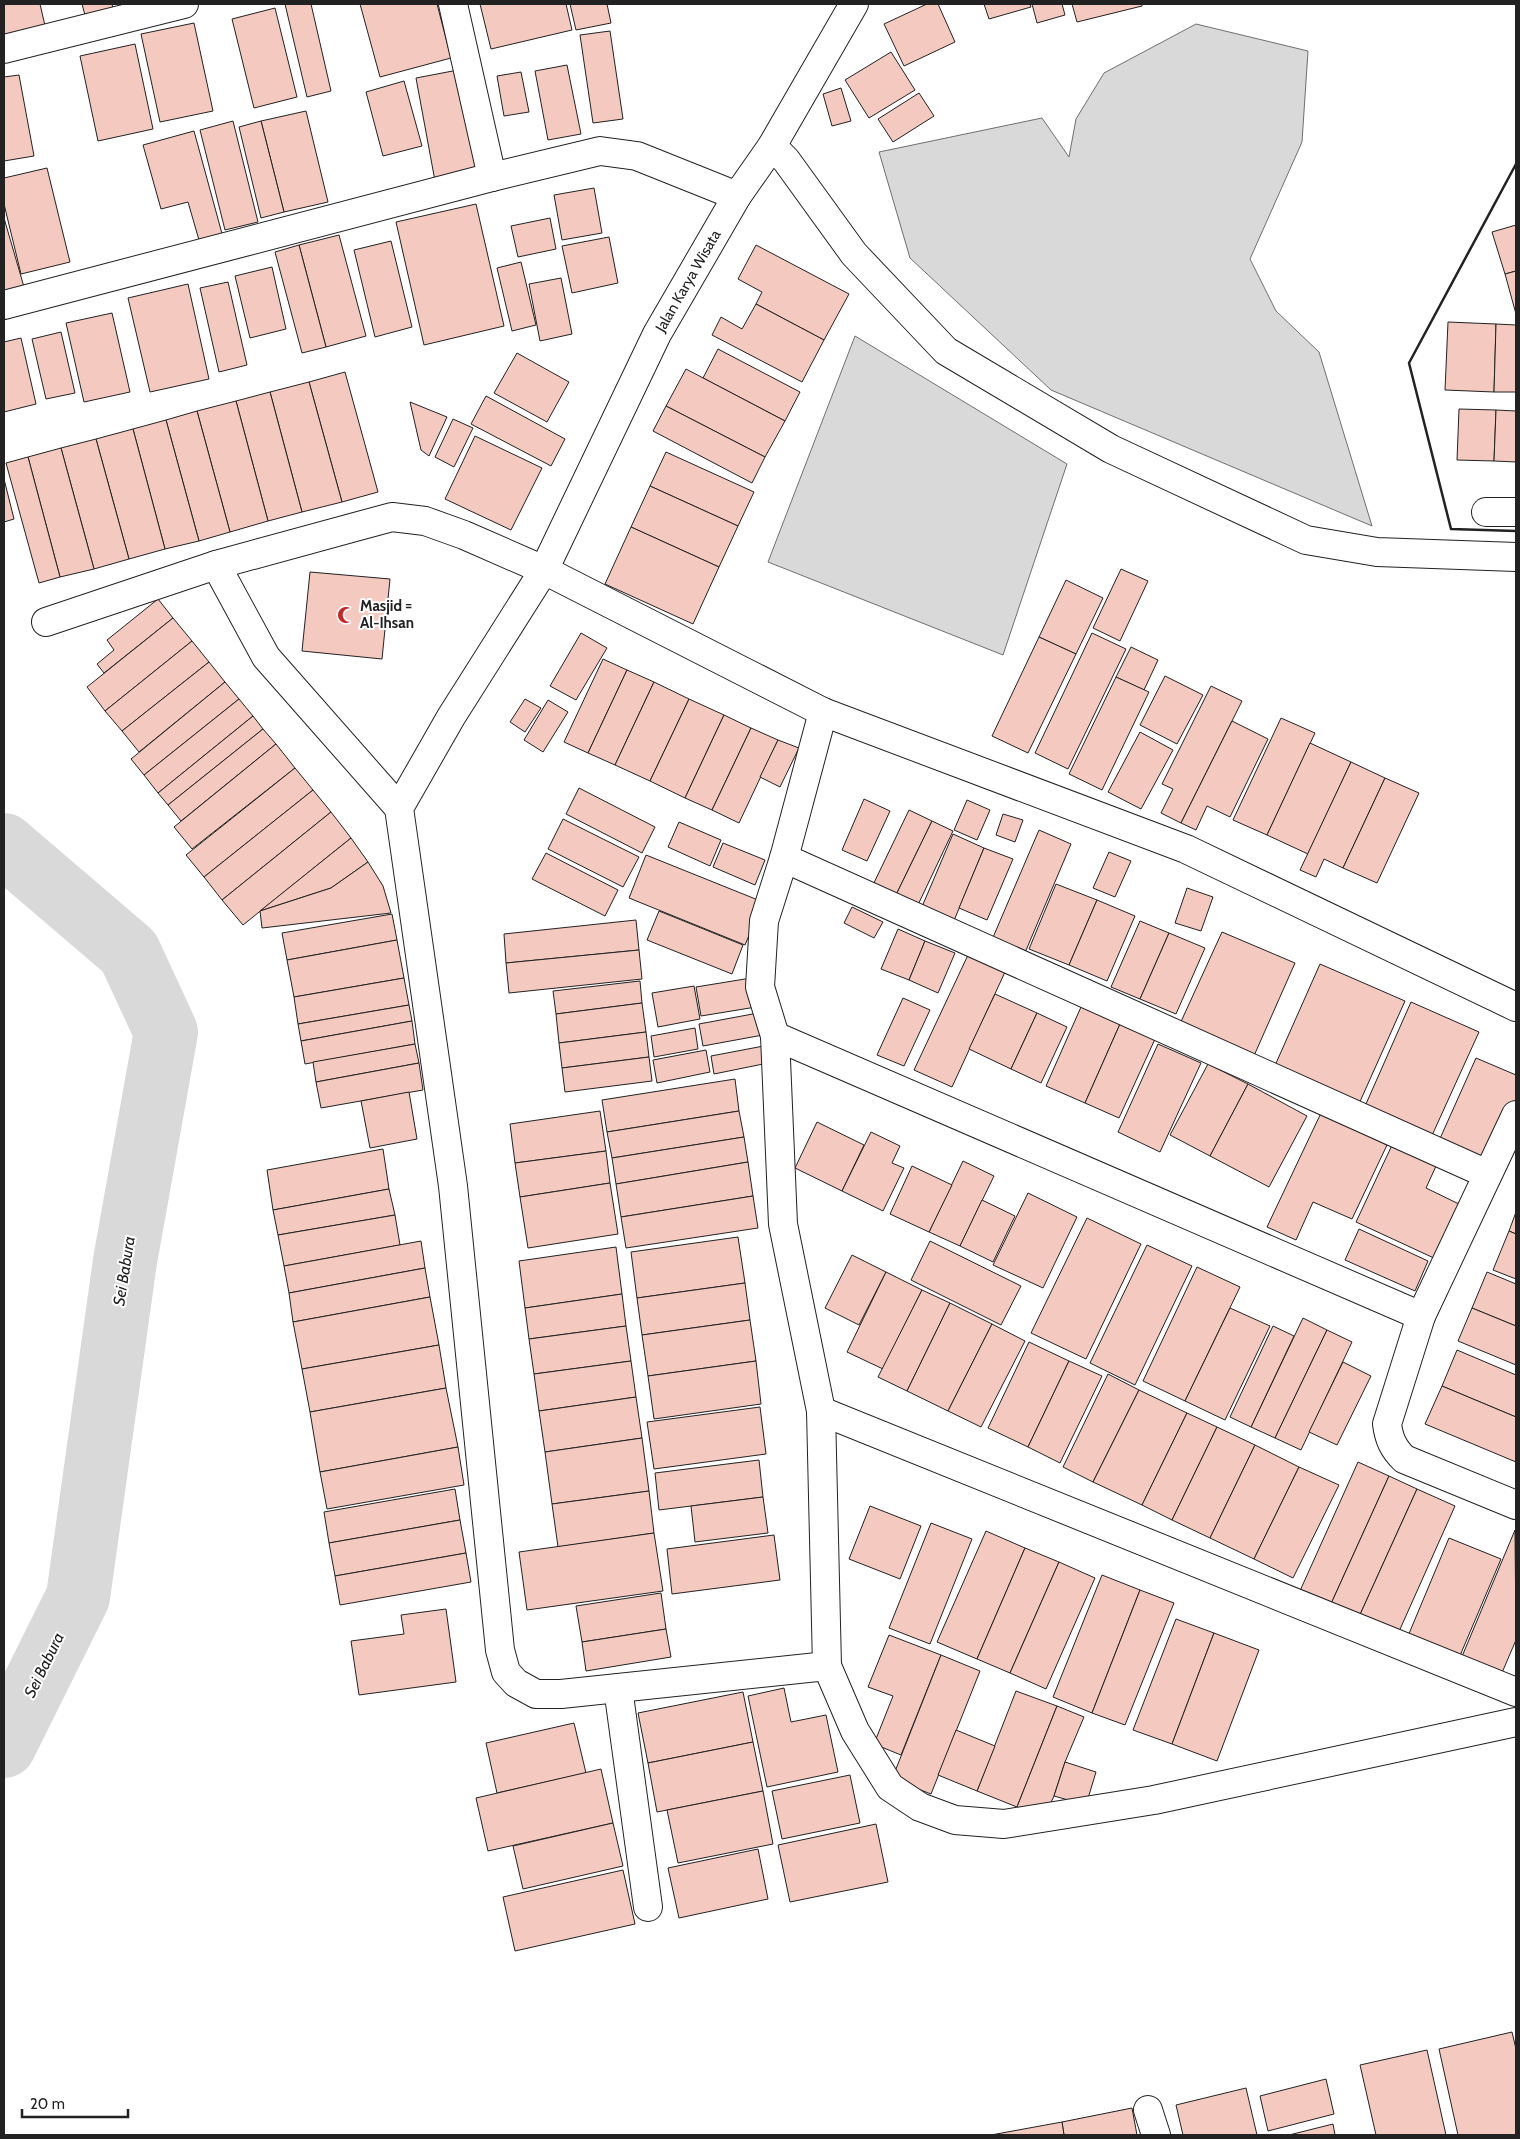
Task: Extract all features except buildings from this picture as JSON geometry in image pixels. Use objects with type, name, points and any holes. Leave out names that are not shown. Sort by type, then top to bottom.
[{"type":"street","points":[[4,49],[184,4]]},
{"type":"street","points":[[454,4],[492,177]]},
{"type":"street","name":"Jalan Karya Wisata","points":[[399,808],[451,717],[544,570],[657,334],[737,196],[772,146],[854,4]]},
{"type":"street","points":[[772,146],[786,160],[854,254],[946,351],[1111,449],[1306,540],[1377,552],[1516,557]]},
{"type":"street","points":[[4,305],[492,177],[600,151],[637,156],[737,196]]},
{"type":"street","points":[[1486,512],[1516,512]]},
{"type":"street","points":[[46,622],[216,565],[392,517],[425,521],[464,535],[544,570],[823,712],[1186,849],[1516,1006]]},
{"type":"street","points":[[216,565],[266,657],[399,808],[453,1186],[500,1650],[506,1672],[516,1683],[536,1694],[561,1694],[828,1666]]},
{"type":"street","points":[[823,712],[784,858],[764,921],[760,987],[775,1036],[783,1224],[821,1411],[828,1666],[855,1731],[890,1787],[920,1806],[955,1820],[1004,1824],[1154,1800],[1516,1722]]},
{"type":"street","points":[[784,858],[1487,1174]]},
{"type":"street","points":[[775,1036],[1422,1316]]},
{"type":"street","points":[[1516,1115],[1422,1316],[1387,1424],[1389,1438],[1396,1451],[1404,1459],[1516,1505]]},
{"type":"street","points":[[821,1411],[1516,1692]]},
{"type":"street","points":[[618,1688],[648,1907]]},
{"type":"shaded area","points":[[1196,24],[1308,51],[1302,142],[1250,259],[1276,311],[1319,352],[1372,526],[1051,390],[910,258],[879,152],[1042,118],[1069,157],[1076,119],[1104,73]]},
{"type":"shaded area","points":[[855,336],[1067,464],[1003,655],[768,562]]},
{"type":"waterway","name":"Sei Babura","points":[[4,845],[129,952],[166,1032],[125,1261],[78,1597],[4,1746]]},
{"type":"wall","points":[[1516,164],[1409,363],[1451,529],[1516,531]]},
{"type":"place","name":"Masjid = Al-Ihsan","points":[[346,615]]}]
